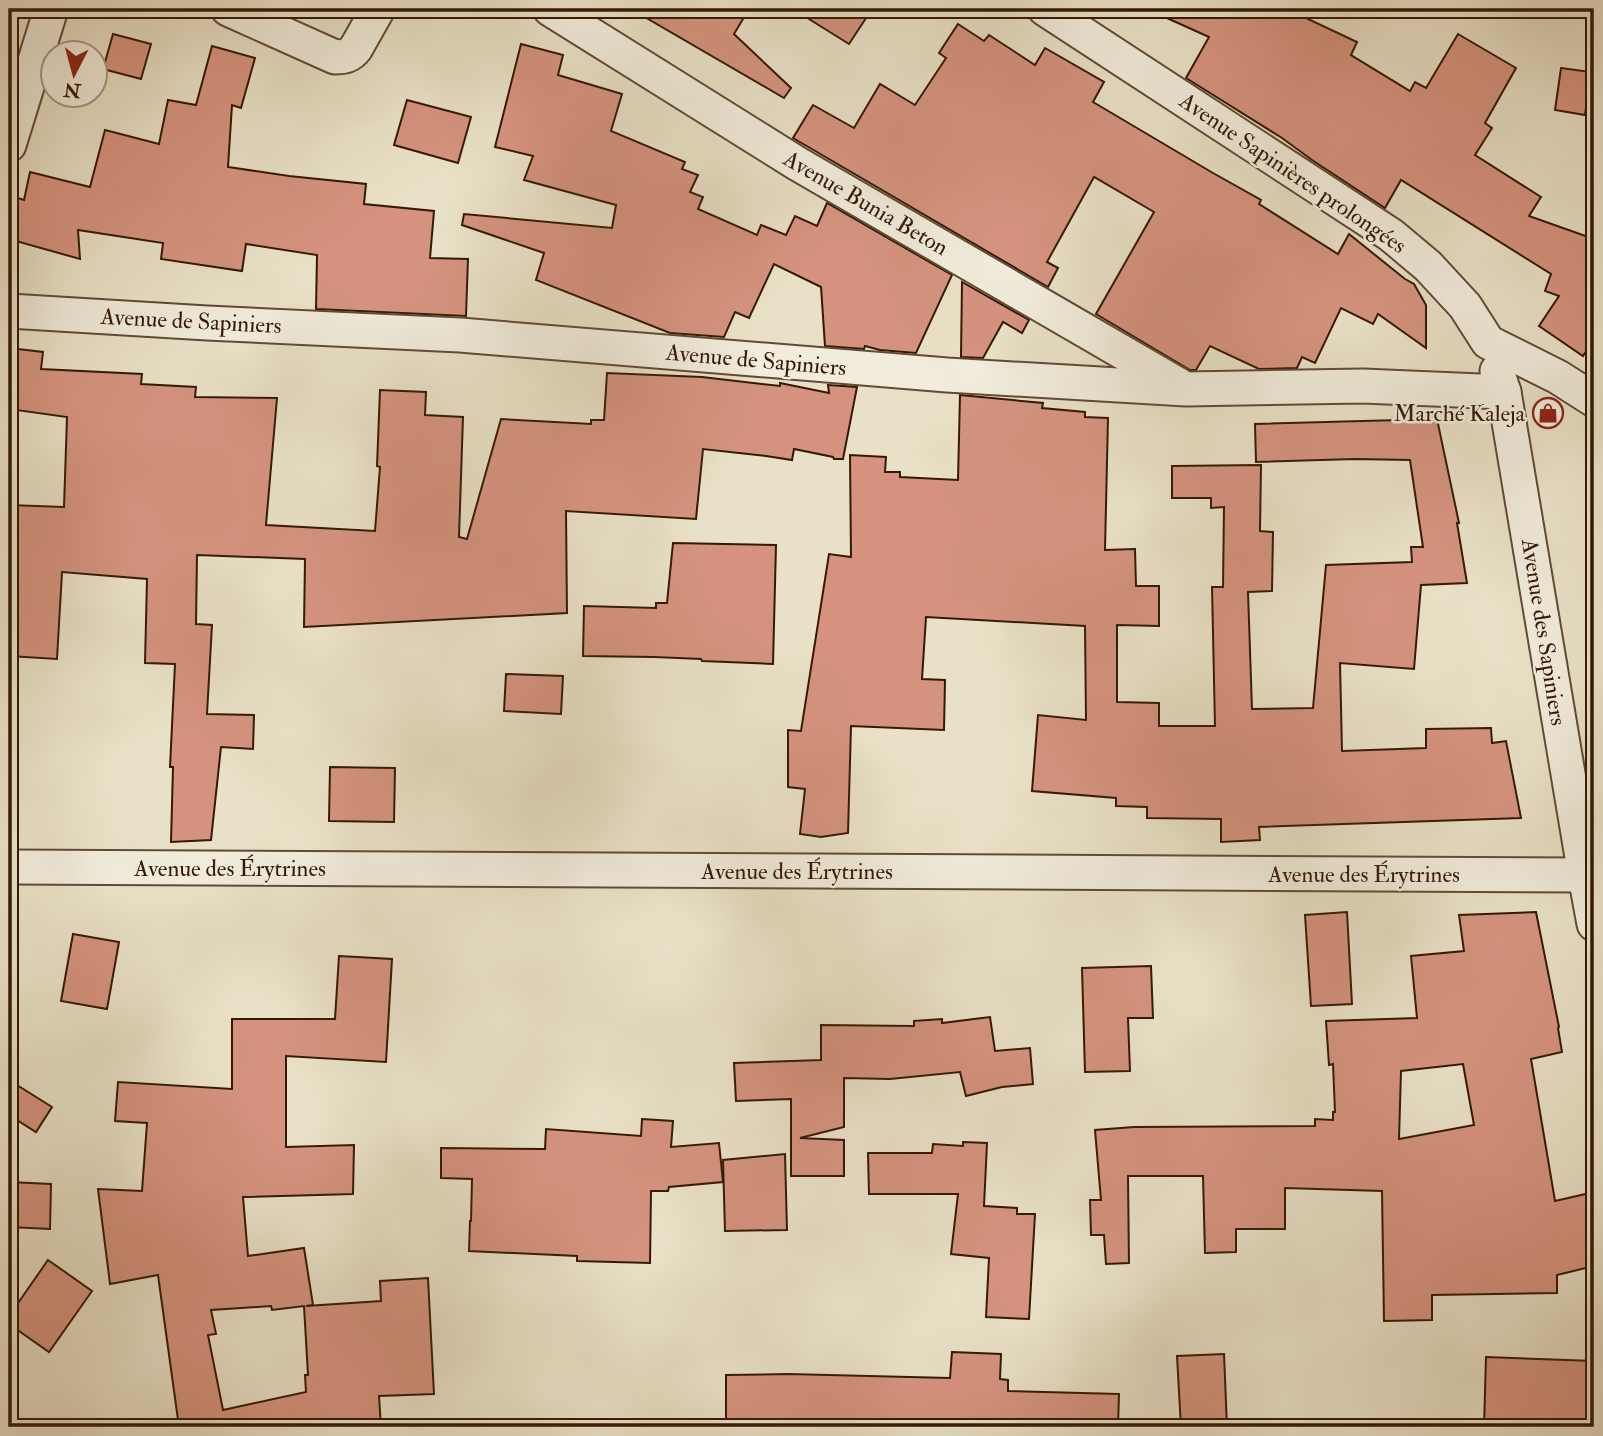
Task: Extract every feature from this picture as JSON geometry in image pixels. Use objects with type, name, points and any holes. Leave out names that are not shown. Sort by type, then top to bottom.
[{"type":"street","points":[[9,145],[51,9]]},
{"type":"street","points":[[228,9],[335,57],[342,57],[353,53],[378,9]]},
{"type":"street","name":"Avenue Bunia Beton","points":[[551,9],[798,164],[1186,389]]},
{"type":"street","name":"Avenue Sapinières prolongées","points":[[1045,9],[1391,234],[1428,266],[1465,306],[1488,342]]},
{"type":"street","name":"Avenue de Sapiniers","points":[[9,311],[460,335],[947,375],[1186,389],[1363,386],[1504,393]]},
{"type":"street","points":[[1488,342],[1558,377],[1594,400]]},
{"type":"street","name":"Avenue des Sapiniers","points":[[1488,342],[1504,393],[1594,924]]},
{"type":"street","name":"Avenue des Érytrines","points":[[9,867],[1585,876]]},
{"type":"building","points":[[631,9],[749,9],[734,34],[791,88],[784,98]]},
{"type":"building","points":[[793,9],[872,9],[849,44]]},
{"type":"building","points":[[1147,9],[1313,9],[1308,19],[1357,42],[1351,55],[1410,91],[1415,82],[1426,88],[1458,34],[1516,68],[1485,123],[1492,128],[1475,155],[1541,197],[1529,216],[1594,239],[1594,339],[1583,356],[1539,326],[1559,296],[1545,291],[1551,274],[1401,180],[1385,208],[1282,138],[1186,78],[1209,37]]},
{"type":"building","points":[[958,24],[984,41],[989,35],[1035,65],[1045,48],[1104,82],[1093,102],[1261,200],[1259,204],[1338,254],[1349,234],[1414,284],[1426,305],[1426,348],[1378,314],[1373,324],[1341,308],[1315,363],[1302,357],[1297,368],[1259,369],[1210,346],[1196,370],[1190,370],[1096,314],[1154,212],[1094,177],[1047,262],[1058,268],[1048,287],[793,138],[813,105],[854,128],[880,84],[915,105],[946,58],[939,53]]},
{"type":"building","points":[[113,34],[151,44],[141,79],[108,70],[108,52]]},
{"type":"building","points":[[521,44],[563,55],[558,75],[622,94],[611,131],[685,162],[682,169],[698,175],[690,192],[703,197],[698,209],[757,235],[761,225],[786,235],[795,216],[817,226],[827,203],[952,275],[916,353],[865,346],[864,349],[825,346],[821,287],[774,264],[749,318],[735,312],[724,337],[670,333],[536,280],[544,253],[462,225],[464,214],[612,228],[616,205],[524,180],[533,156],[495,147]]},
{"type":"building","points":[[212,46],[255,58],[241,108],[232,105],[228,167],[366,184],[364,204],[434,211],[430,258],[468,259],[466,316],[316,309],[317,255],[246,244],[242,271],[161,259],[163,243],[78,230],[80,259],[9,239],[18,198],[24,200],[30,172],[90,187],[105,130],[159,144],[168,100],[196,105]]},
{"type":"building","points":[[1561,68],[1591,72],[1585,115],[1555,110]]},
{"type":"building","points":[[407,100],[471,117],[458,163],[394,145]]},
{"type":"building","points":[[962,282],[1029,320],[1022,333],[1003,322],[983,358],[961,357]]},
{"type":"building","points":[[9,348],[43,352],[41,369],[142,374],[141,384],[196,387],[195,397],[277,398],[266,525],[375,531],[380,467],[377,466],[380,390],[426,392],[425,415],[463,417],[459,537],[467,539],[501,419],[591,424],[591,420],[604,420],[607,373],[702,377],[780,386],[780,383],[829,393],[828,385],[857,387],[843,459],[794,449],[792,460],[703,449],[696,519],[566,511],[567,613],[304,627],[305,559],[197,555],[196,624],[212,625],[207,714],[254,715],[253,749],[221,747],[211,840],[171,842],[173,767],[170,767],[175,664],[145,663],[147,579],[62,572],[57,659],[9,656],[9,505],[64,507],[67,417],[9,409]]},
{"type":"building","points":[[960,395],[1043,403],[1042,408],[1085,412],[1085,417],[1108,418],[1105,550],[1135,549],[1136,586],[1159,586],[1159,626],[1117,625],[1117,702],[1159,703],[1159,726],[1215,726],[1212,587],[1223,587],[1224,507],[1211,508],[1211,498],[1172,498],[1172,466],[1261,465],[1260,531],[1273,532],[1272,591],[1248,592],[1252,709],[1313,708],[1326,565],[1412,562],[1411,547],[1423,547],[1410,460],[1256,462],[1255,424],[1437,419],[1459,523],[1467,583],[1421,585],[1414,669],[1340,663],[1342,751],[1426,748],[1426,729],[1491,728],[1492,743],[1506,741],[1521,818],[1259,827],[1260,840],[1221,842],[1221,819],[1147,818],[1147,807],[1116,806],[1116,798],[1032,791],[1038,715],[1086,720],[1085,626],[926,617],[922,679],[945,680],[944,730],[851,726],[848,833],[821,837],[800,834],[805,789],[788,787],[788,730],[801,731],[829,554],[851,557],[850,455],[886,457],[885,472],[900,472],[900,477],[958,480]]},
{"type":"building","points":[[673,543],[776,545],[773,664],[583,656],[584,606],[656,608],[656,603],[667,603]]},
{"type":"building","points":[[506,674],[563,676],[561,714],[504,711]]},
{"type":"building","points":[[330,767],[395,768],[394,822],[329,821]]},
{"type":"building","points":[[1347,912],[1352,1004],[1311,1006],[1305,915]]},
{"type":"building","points":[[1536,912],[1562,1052],[1531,1059],[1555,1201],[1594,1192],[1594,1266],[1557,1275],[1557,1293],[1432,1295],[1432,1320],[1384,1321],[1382,1191],[1285,1188],[1285,1229],[1236,1229],[1236,1252],[1205,1253],[1203,1176],[1128,1176],[1129,1263],[1106,1264],[1104,1235],[1091,1235],[1090,1200],[1101,1200],[1095,1130],[1134,1127],[1315,1126],[1315,1119],[1333,1120],[1333,1064],[1329,1065],[1326,1021],[1417,1018],[1411,956],[1464,951],[1459,915]],"holes":[[[1463,1064],[1474,1125],[1399,1139],[1401,1071]]]},
{"type":"building","points":[[73,934],[119,942],[107,1009],[61,1001]]},
{"type":"building","points":[[339,956],[392,959],[386,1062],[286,1056],[286,1147],[354,1145],[353,1194],[243,1197],[248,1256],[304,1248],[313,1305],[306,1306],[381,1301],[380,1281],[428,1278],[434,1394],[379,1396],[381,1427],[179,1427],[158,1275],[110,1284],[98,1189],[142,1191],[147,1123],[115,1121],[118,1082],[232,1089],[232,1019],[335,1019]],"holes":[[[271,1306],[272,1310],[304,1306],[308,1375],[305,1375],[306,1392],[223,1410],[208,1335],[216,1334],[211,1310]]]},
{"type":"building","points":[[1151,966],[1153,1018],[1128,1018],[1130,1071],[1085,1072],[1082,968]]},
{"type":"building","points":[[990,1017],[995,1051],[1030,1048],[1033,1084],[1002,1087],[966,1096],[960,1072],[890,1079],[844,1078],[844,1127],[800,1138],[844,1140],[844,1176],[791,1176],[791,1099],[736,1101],[734,1063],[821,1060],[821,1025],[914,1026],[914,1021],[942,1019],[942,1023]]},
{"type":"building","points":[[9,1080],[52,1107],[36,1132],[9,1115]]},
{"type":"building","points":[[642,1119],[673,1121],[671,1147],[719,1143],[723,1182],[669,1187],[668,1191],[651,1191],[650,1263],[577,1261],[577,1256],[469,1251],[472,1179],[441,1178],[441,1148],[545,1149],[546,1129],[641,1136]]},
{"type":"building","points":[[963,1142],[987,1143],[984,1206],[1017,1208],[1017,1214],[1035,1214],[1029,1319],[986,1317],[989,1258],[951,1254],[958,1194],[869,1194],[868,1153],[932,1153],[933,1144],[963,1146]]},
{"type":"building","points":[[785,1154],[787,1230],[725,1231],[723,1160]]},
{"type":"building","points":[[9,1182],[51,1184],[50,1229],[9,1227]]},
{"type":"building","points":[[48,1260],[92,1291],[49,1352],[9,1324],[9,1316]]},
{"type":"building","points":[[952,1352],[1001,1354],[1000,1379],[1008,1380],[1008,1391],[1119,1394],[1118,1427],[726,1427],[726,1375],[950,1378]]},
{"type":"building","points":[[1224,1354],[1227,1427],[1181,1427],[1177,1356]]},
{"type":"building","points":[[1486,1357],[1594,1361],[1593,1427],[1484,1427]]},
{"type":"place","name":"Marché Kaleja","points":[[1548,413]]}]
